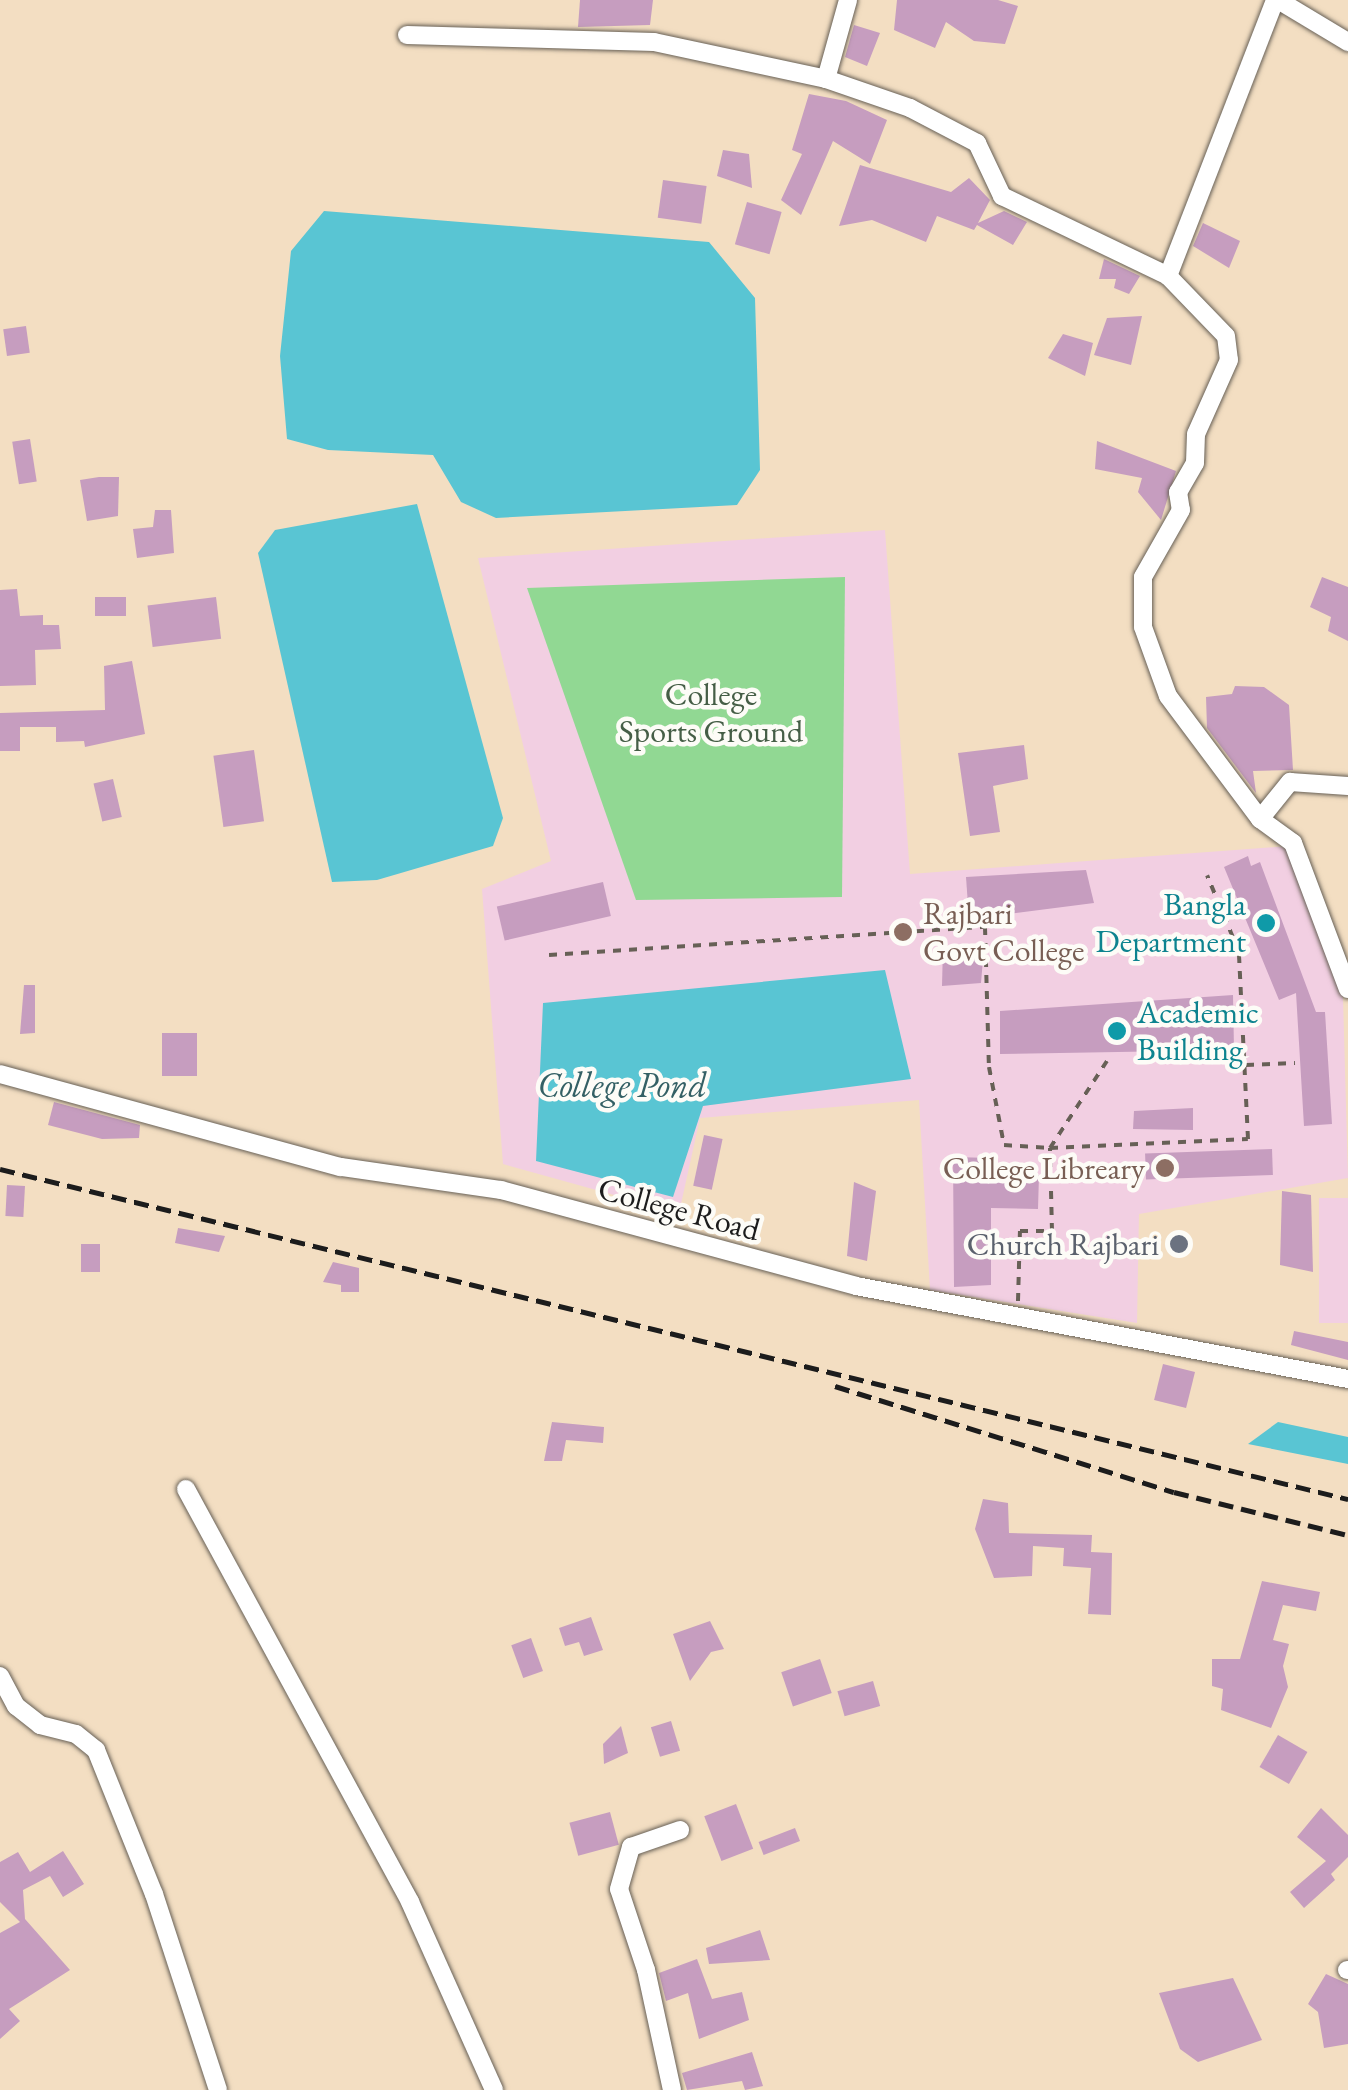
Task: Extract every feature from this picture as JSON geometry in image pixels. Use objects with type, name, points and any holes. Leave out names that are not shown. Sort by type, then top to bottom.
[{"type":"street","points":[[826,79],[848,0]]},
{"type":"street","points":[[1168,276],[1276,0],[1348,42]]},
{"type":"street","points":[[407,35],[654,42],[826,79],[910,108],[977,144],[1002,196],[1168,276],[1226,336],[1228,360],[1196,434],[1195,463],[1178,492],[1181,510],[1144,577],[1144,627],[1168,696],[1260,819],[1293,843],[1348,989]]},
{"type":"street","points":[[1260,819],[1290,782],[1348,786]]},
{"type":"street","name":"College Road","points":[[0,1074],[341,1168],[501,1190],[856,1286],[1230,1362],[1348,1379]]},
{"type":"street","points":[[186,1488],[410,1902],[494,2090]]},
{"type":"street","points":[[0,1676],[16,1706],[40,1724],[76,1734],[96,1750],[154,1894],[218,2090]]},
{"type":"street","points":[[672,2090],[646,1970],[618,1889],[631,1847],[680,1830]]},
{"type":"path","points":[[549,955],[985,927],[989,1067],[1004,1144],[1050,1148],[1248,1139],[1239,952],[1208,875]]},
{"type":"path","points":[[1018,1316],[1020,1231],[1052,1231],[1050,1148],[1107,1061]]},
{"type":"path","points":[[1246,1065],[1295,1063]]},
{"type":"shaded area","name":"Rajbari Govt College","points":[[885,530],[910,874],[1289,846],[1343,998],[1348,1178],[1139,1214],[1137,1323],[930,1290],[919,1100],[700,1118],[679,1213],[503,1164],[482,889],[551,861],[478,558]]},
{"type":"shaded area","points":[[1319,1198],[1348,1198],[1348,1323],[1319,1323]]},
{"type":"green space","name":"College Sports Ground","points":[[845,577],[842,897],[636,900],[527,588]]},
{"type":"water","points":[[324,211],[709,242],[755,298],[760,470],[737,505],[496,518],[461,502],[433,455],[328,450],[287,439],[280,356],[291,251]]},
{"type":"water","points":[[417,504],[503,818],[493,846],[377,880],[332,882],[258,553],[275,530]]},
{"type":"water","name":"College Pond","points":[[885,970],[911,1079],[703,1106],[673,1197],[536,1161],[543,1003]]},
{"type":"water","points":[[1278,1422],[1348,1437],[1348,1464],[1248,1444]]},
{"type":"building","points":[[580,0],[653,0],[650,25],[578,27]]},
{"type":"building","points":[[897,0],[998,0],[1018,6],[1005,44],[974,41],[946,22],[935,48],[894,30]]},
{"type":"building","points":[[854,25],[880,33],[867,66],[845,57]]},
{"type":"building","points":[[809,94],[846,101],[887,120],[870,164],[833,141],[801,215],[781,200],[802,154],[792,150]]},
{"type":"building","points":[[723,150],[749,154],[752,188],[717,176]]},
{"type":"building","points":[[860,165],[951,192],[969,178],[990,200],[978,223],[1004,211],[1027,222],[1013,245],[977,225],[974,230],[937,216],[926,242],[872,220],[839,226]]},
{"type":"building","points":[[663,180],[707,186],[701,224],[658,218]]},
{"type":"building","points":[[747,202],[782,212],[769,254],[735,244]]},
{"type":"building","points":[[1203,223],[1240,241],[1229,268],[1193,246]]},
{"type":"building","points":[[1104,259],[1140,276],[1129,294],[1114,288],[1116,279],[1099,279]]},
{"type":"building","points":[[1142,316],[1131,365],[1094,355],[1107,318]]},
{"type":"building","points":[[26,326],[30,353],[7,356],[3,329]]},
{"type":"building","points":[[1063,334],[1093,343],[1085,376],[1048,358]]},
{"type":"building","points":[[30,439],[37,481],[19,484],[12,442]]},
{"type":"building","points":[[1097,441],[1176,471],[1161,520],[1138,492],[1142,478],[1095,469]]},
{"type":"building","points":[[119,477],[118,516],[87,521],[80,480]]},
{"type":"building","points":[[155,510],[171,510],[174,553],[137,558],[133,529],[153,527]]},
{"type":"building","points":[[1322,577],[1348,587],[1348,641],[1328,631],[1331,617],[1310,607]]},
{"type":"building","points":[[17,589],[20,616],[43,615],[43,625],[59,625],[61,649],[35,650],[36,685],[0,686],[0,590]]},
{"type":"building","points":[[95,597],[126,597],[126,616],[95,616]]},
{"type":"building","points":[[216,597],[221,639],[153,647],[148,605]]},
{"type":"building","points":[[132,661],[145,734],[85,747],[84,741],[56,742],[56,727],[20,727],[20,751],[0,751],[0,713],[105,710],[104,666]]},
{"type":"building","points":[[1235,686],[1264,687],[1289,705],[1293,770],[1253,771],[1256,793],[1207,728],[1206,697],[1232,694]]},
{"type":"building","points":[[1024,745],[1028,779],[993,786],[1000,832],[970,836],[958,753]]},
{"type":"building","points":[[254,750],[264,821],[223,827],[213,756]]},
{"type":"building","points":[[113,779],[122,817],[102,821],[94,783]]},
{"type":"building","points":[[1248,856],[1251,866],[1260,862],[1316,1012],[1325,1012],[1332,1124],[1304,1126],[1296,993],[1279,1000],[1224,867]]},
{"type":"building","points":[[1086,870],[1094,903],[969,919],[966,877]]},
{"type":"building","points":[[603,882],[611,916],[505,941],[497,907]]},
{"type":"building","points":[[943,947],[984,947],[981,983],[942,986]]},
{"type":"building","points":[[24,985],[35,985],[35,1033],[20,1034]]},
{"type":"building","name":"Academic Building","points":[[1233,995],[1234,1050],[1000,1054],[1000,1011]]},
{"type":"building","points":[[162,1033],[197,1033],[197,1076],[162,1076]]},
{"type":"building","points":[[54,1102],[140,1125],[139,1138],[102,1139],[48,1125]]},
{"type":"building","points":[[1193,1108],[1193,1130],[1133,1129],[1134,1111]]},
{"type":"building","points":[[704,1135],[723,1139],[712,1190],[693,1186]]},
{"type":"building","points":[[1272,1149],[1273,1175],[1146,1179],[1145,1153]]},
{"type":"building","points":[[953,1157],[991,1158],[991,1174],[1039,1175],[1038,1209],[991,1208],[991,1285],[954,1287]]},
{"type":"building","points":[[854,1182],[876,1191],[867,1261],[847,1256]]},
{"type":"building","points":[[7,1185],[25,1186],[23,1217],[5,1216]]},
{"type":"building","points":[[1282,1191],[1311,1195],[1313,1272],[1280,1265]]},
{"type":"building","points":[[178,1228],[225,1236],[219,1252],[175,1243]]},
{"type":"building","points":[[81,1244],[100,1244],[100,1272],[81,1272]]},
{"type":"building","points":[[333,1262],[359,1268],[359,1292],[341,1292],[341,1285],[323,1282]]},
{"type":"building","points":[[1294,1331],[1348,1342],[1348,1360],[1291,1345]]},
{"type":"building","points":[[1163,1364],[1195,1372],[1186,1408],[1154,1400]]},
{"type":"building","points":[[552,1422],[604,1427],[603,1443],[566,1440],[562,1461],[544,1461]]},
{"type":"building","points":[[983,1499],[1008,1503],[1009,1533],[1092,1535],[1091,1552],[1112,1553],[1111,1615],[1088,1614],[1091,1568],[1063,1566],[1064,1548],[1033,1546],[1032,1576],[994,1578],[975,1529]]},
{"type":"building","points":[[1262,1581],[1320,1592],[1316,1611],[1283,1605],[1273,1640],[1289,1644],[1283,1666],[1288,1687],[1271,1728],[1221,1710],[1223,1689],[1212,1686],[1212,1659],[1240,1659]]},
{"type":"building","points":[[591,1617],[603,1650],[584,1656],[579,1642],[565,1646],[559,1628]]},
{"type":"building","points":[[710,1621],[724,1649],[711,1652],[690,1681],[673,1634]]},
{"type":"building","points":[[531,1638],[543,1671],[523,1678],[511,1645]]},
{"type":"building","points":[[820,1659],[832,1693],[793,1706],[781,1672]]},
{"type":"building","points":[[873,1681],[880,1706],[845,1716],[837,1691]]},
{"type":"building","points":[[671,1721],[680,1751],[660,1757],[651,1727]]},
{"type":"building","points":[[621,1726],[628,1753],[604,1764],[603,1744]]},
{"type":"building","points":[[1278,1735],[1307,1752],[1289,1784],[1260,1767]]},
{"type":"building","points":[[736,1804],[753,1849],[721,1861],[704,1816]]},
{"type":"building","points":[[1321,1808],[1348,1835],[1348,1857],[1331,1874],[1335,1880],[1304,1908],[1290,1892],[1326,1861],[1297,1837]]},
{"type":"building","points":[[610,1812],[619,1845],[578,1856],[569,1823]]},
{"type":"building","points":[[795,1828],[800,1841],[764,1855],[759,1842]]},
{"type":"building","points":[[63,1851],[84,1884],[63,1897],[50,1876],[23,1890],[25,1919],[70,1970],[9,2009],[20,2021],[0,2039],[0,1933],[20,1922],[0,1902],[0,1862],[18,1852],[30,1872]]},
{"type":"building","points":[[760,1930],[770,1960],[709,1964],[706,1948]]},
{"type":"building","points":[[697,1959],[712,1999],[742,1992],[749,2020],[699,2039],[688,1993],[666,2001],[659,1973]]},
{"type":"building","points":[[1326,1974],[1348,1984],[1348,2044],[1324,2048],[1318,2012],[1308,2004]]},
{"type":"building","points":[[1233,1978],[1262,2040],[1198,2062],[1180,2049],[1159,1993]]},
{"type":"building","points":[[752,2052],[763,2086],[745,2090],[742,2081],[687,2090],[682,2073]]},
{"type":"railway","points":[[0,1169],[1348,1499]]},
{"type":"railway","points":[[835,1386],[1174,1492],[1348,1535]]},
{"type":"place","name":"Bangla Department","points":[[1266,923]]},
{"type":"place","name":"Rajbari Govt College","points":[[903,932]]},
{"type":"place","name":"Academic Building","points":[[1117,1031]]},
{"type":"place","name":"College Libreary","points":[[1165,1168]]},
{"type":"place","name":"Church Rajbari","points":[[1179,1244]]}]
